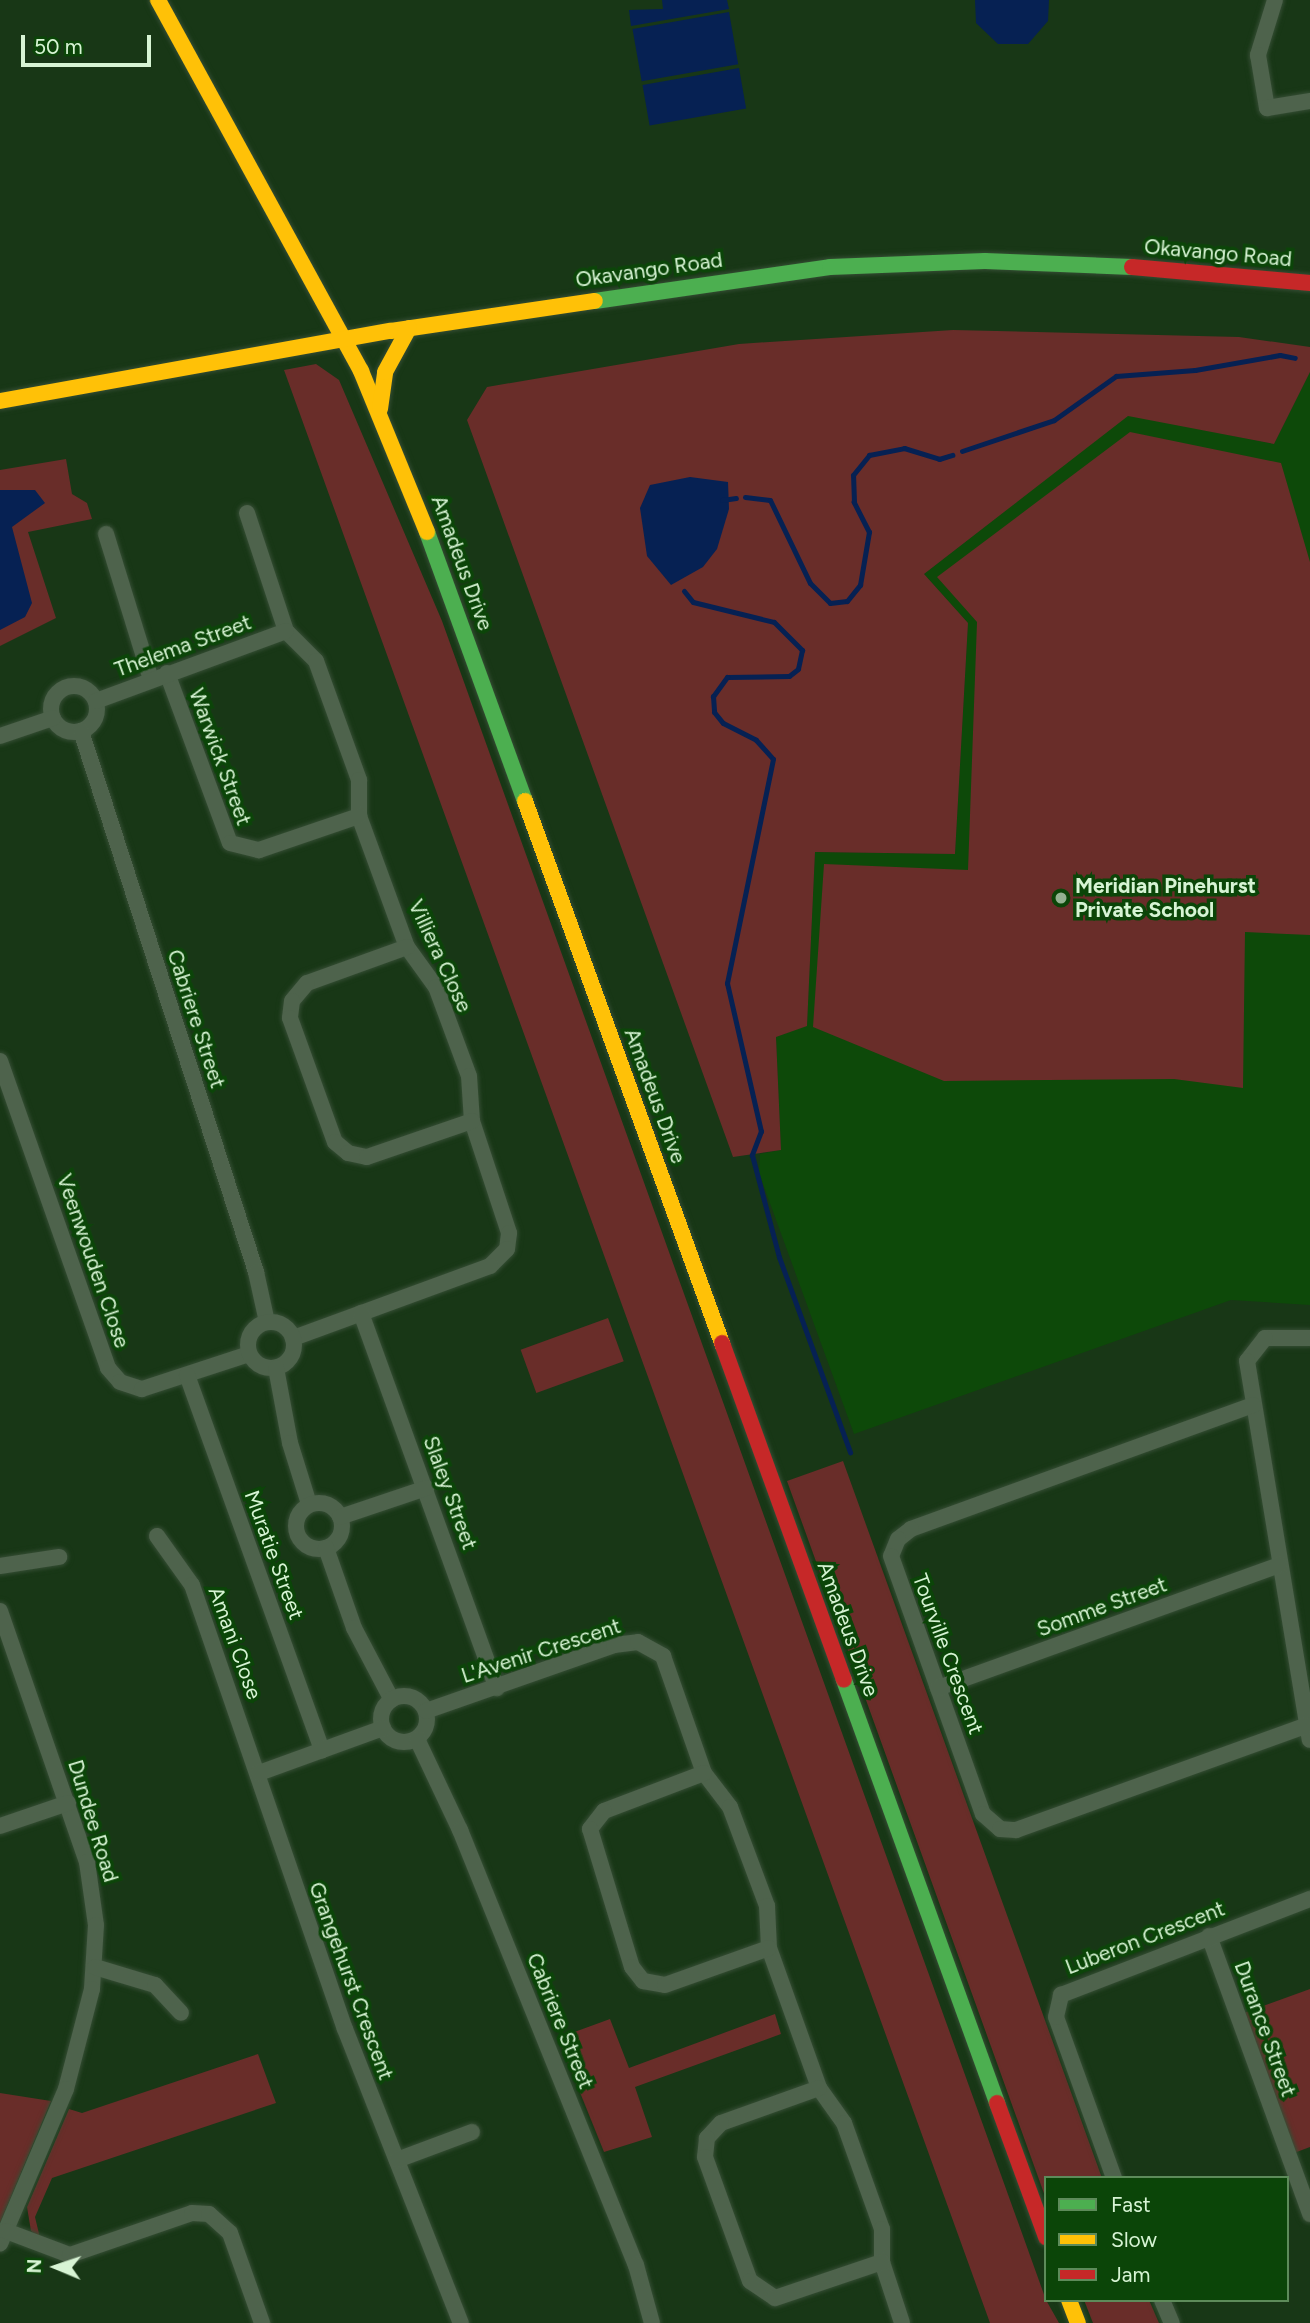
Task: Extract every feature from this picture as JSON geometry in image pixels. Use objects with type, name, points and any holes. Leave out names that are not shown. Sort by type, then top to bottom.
[{"type":"street","name":"Amadeus Drive","points":[[158,0],[380,411],[455,603],[1044,2230]]},
{"type":"street","points":[[1275,0],[1258,55],[1267,108],[1310,101]]},
{"type":"street","name":"Okavango Road","points":[[0,401],[409,328],[830,267],[985,261],[1199,270],[1310,283]]},
{"type":"street","points":[[380,411],[385,372],[409,328]]},
{"type":"street","name":"Villiera Close","points":[[247,513],[286,631],[316,661],[359,780],[359,816],[407,947],[436,987],[468,1076],[472,1121],[507,1220],[507,1249],[490,1266],[293,1338]]},
{"type":"street","points":[[106,534],[151,679]]},
{"type":"street","name":"Thelema Street","points":[[96,701],[286,631]]},
{"type":"street","name":"Warwick Street","points":[[167,673],[230,844],[259,850],[359,816]]},
{"type":"street","points":[[83,687],[96,701],[95,719],[81,732],[63,729],[53,718],[51,703],[65,688],[83,687]]},
{"type":"street","points":[[0,736],[53,718]]},
{"type":"street","name":"Cabriere Street","points":[[81,732],[256,1272],[267,1322]]},
{"type":"street","points":[[407,947],[307,984],[292,1001],[290,1018],[335,1142],[348,1153],[367,1157],[472,1121]]},
{"type":"street","name":"Veenwouden Close","points":[[0,1061],[108,1368],[120,1382],[142,1389],[250,1354]]},
{"type":"street","name":"Slaley Street","points":[[361,1313],[497,1688]]},
{"type":"street","points":[[267,1322],[280,1323],[293,1338],[293,1353],[276,1368],[260,1366],[250,1354],[250,1334],[267,1322]]},
{"type":"street","points":[[1308,1732],[1302,1645],[1280,1565],[1247,1361],[1255,1344],[1270,1337],[1310,1338]]},
{"type":"street","points":[[276,1368],[289,1443],[309,1504]]},
{"type":"street","name":"Muratie Street","points":[[187,1375],[322,1749]]},
{"type":"street","name":"Tourville Crescent","points":[[1253,1405],[903,1533],[893,1545],[892,1561],[983,1814],[1005,1831],[1308,1732]]},
{"type":"street","points":[[340,1517],[426,1488]]},
{"type":"street","points":[[309,1504],[328,1504],[340,1517],[340,1536],[326,1548],[307,1546],[298,1535],[296,1520],[309,1504]]},
{"type":"street","name":"Amani Close","points":[[157,1536],[192,1585],[259,1773]]},
{"type":"street","points":[[326,1548],[354,1628],[392,1700]]},
{"type":"street","points":[[0,1566],[59,1557]]},
{"type":"street","name":"Somme Street","points":[[938,1688],[1280,1565]]},
{"type":"street","name":"Dundee Road","points":[[0,1611],[68,1803],[92,1883],[95,1967],[63,2098],[3,2238]]},
{"type":"street","name":"L'Avenir Crescent","points":[[426,1711],[614,1645],[651,1646],[663,1656],[704,1773],[730,1807],[767,1906],[769,1948],[818,2088],[844,2123],[882,2229],[882,2262],[902,2323]]},
{"type":"street","points":[[409,1696],[426,1711],[425,1729],[417,1739],[398,1742],[383,1728],[381,1715],[392,1700],[409,1696]]},
{"type":"street","points":[[259,1773],[383,1728]]},
{"type":"street","name":"Cabriere Street","points":[[417,1739],[460,1830],[636,2265],[652,2323]]},
{"type":"street","name":"Grangehurst Crescent","points":[[259,1773],[294,1886],[461,2323]]},
{"type":"street","points":[[704,1773],[604,1811],[590,1829],[632,1967],[643,1981],[665,1985],[769,1948]]},
{"type":"street","points":[[0,1826],[68,1803]]},
{"type":"street","name":"Luberon Crescent","points":[[1113,2176],[1056,2017],[1058,2000],[1069,1988],[1310,1899]]},
{"type":"street","name":"Durance Street","points":[[1209,1936],[1310,2214]]},
{"type":"street","points":[[95,1967],[155,1985],[181,2013]]},
{"type":"street","points":[[818,2088],[720,2123],[706,2138],[705,2157],[750,2281],[761,2294],[775,2298],[882,2262]]},
{"type":"street","points":[[397,2160],[472,2132]]},
{"type":"street","points":[[3,2238],[70,2255],[192,2213],[209,2214],[230,2233],[262,2323]]},
{"type":"street","points":[[1070,2302],[1078,2323]]},
{"type":"street","points":[[1163,2302],[1172,2323]]},
{"type":"shaded area","points":[[953,330],[1239,337],[1310,347],[1310,372],[1274,444],[1128,416],[924,574],[968,623],[955,854],[815,852],[807,1026],[776,1037],[781,1150],[733,1157],[467,420],[487,387],[739,344]]},
{"type":"shaded area","points":[[316,364],[339,380],[442,621],[1044,2294],[1044,2302],[1047,2302],[1059,2323],[990,2323],[284,370]]},
{"type":"shaded area","name":"Meridian Pinehurst Private School","points":[[1310,372],[1310,1305],[1231,1300],[854,1434],[759,1173],[760,1154],[781,1150],[776,1037],[807,1025],[815,852],[955,854],[968,623],[924,574],[1128,415],[1274,444]]},
{"type":"shaded area","points":[[1130,432],[1281,463],[1310,562],[1310,935],[1245,932],[1243,1088],[1174,1079],[944,1081],[813,1027],[824,864],[968,870],[977,622],[937,577]]},
{"type":"shaded area","points":[[66,459],[72,494],[87,503],[92,519],[28,532],[56,618],[0,646],[0,470]]},
{"type":"shaded area","points":[[608,1318],[624,1361],[536,1393],[521,1350]]},
{"type":"shaded area","points":[[843,1461],[1101,2176],[1044,2176],[1044,2193],[787,1481]]},
{"type":"shaded area","points":[[1310,1989],[1310,2147],[1294,2153],[1244,2013]]},
{"type":"shaded area","points":[[775,2014],[781,2034],[635,2087],[652,2137],[604,2152],[558,2038],[610,2019],[629,2068]]},
{"type":"shaded area","points":[[258,2054],[276,2103],[52,2178],[35,2217],[40,2238],[31,2231],[27,2207],[69,2109],[82,2113]]},
{"type":"shaded area","points":[[0,2093],[51,2101],[0,2223]]},
{"type":"shaded area","points":[[1085,2302],[1150,2302],[1159,2323],[1093,2323]]},
{"type":"water","points":[[662,0],[727,0],[729,9],[631,26],[629,10],[663,9]]},
{"type":"water","points":[[975,0],[1049,0],[1048,21],[1028,44],[998,44],[976,23]]},
{"type":"water","points":[[729,12],[738,64],[642,81],[632,29]]},
{"type":"water","points":[[739,68],[746,108],[650,125],[642,85]]},
{"type":"water","points":[[690,477],[728,482],[729,509],[717,549],[703,567],[671,585],[647,556],[640,508],[650,485]]},
{"type":"water","points":[[0,490],[35,490],[45,503],[12,527],[32,603],[25,617],[0,630]]},
{"type":"waterway","points":[[962,451],[1054,420],[1116,376],[1195,370],[1280,355],[1295,358]]},
{"type":"waterway","points":[[745,497],[770,500],[810,583],[830,603],[847,601],[860,585],[869,532],[854,502],[853,475],[869,455],[904,448],[939,459],[952,455]]},
{"type":"waterway","points":[[722,500],[736,498]]},
{"type":"waterway","points":[[684,591],[693,602],[774,622],[802,650],[798,669],[789,676],[727,677],[713,696],[714,712],[723,723],[756,740],[773,759],[727,983],[761,1131],[752,1155],[779,1257],[850,1452]]},
{"type":"traffic: fast","points":[[595,301],[830,267],[985,261],[1132,267]]},
{"type":"traffic: fast","points":[[427,532],[525,801]]},
{"type":"traffic: fast","points":[[844,1680],[997,2103]]},
{"type":"traffic: slow","points":[[158,0],[361,371],[427,532]]},
{"type":"traffic: slow","points":[[0,401],[391,331],[595,301]]},
{"type":"traffic: slow","points":[[380,409],[385,372],[409,328]]},
{"type":"traffic: slow","points":[[525,801],[722,1343]]},
{"type":"traffic: slow","points":[[1070,2302],[1078,2323]]},
{"type":"traffic: jam","points":[[1132,267],[1310,283]]},
{"type":"traffic: jam","points":[[722,1343],[844,1680]]},
{"type":"traffic: jam","points":[[997,2103],[1044,2232]]},
{"type":"place","name":"Meridian Pinehurst Private School","points":[[1061,898]]}]
